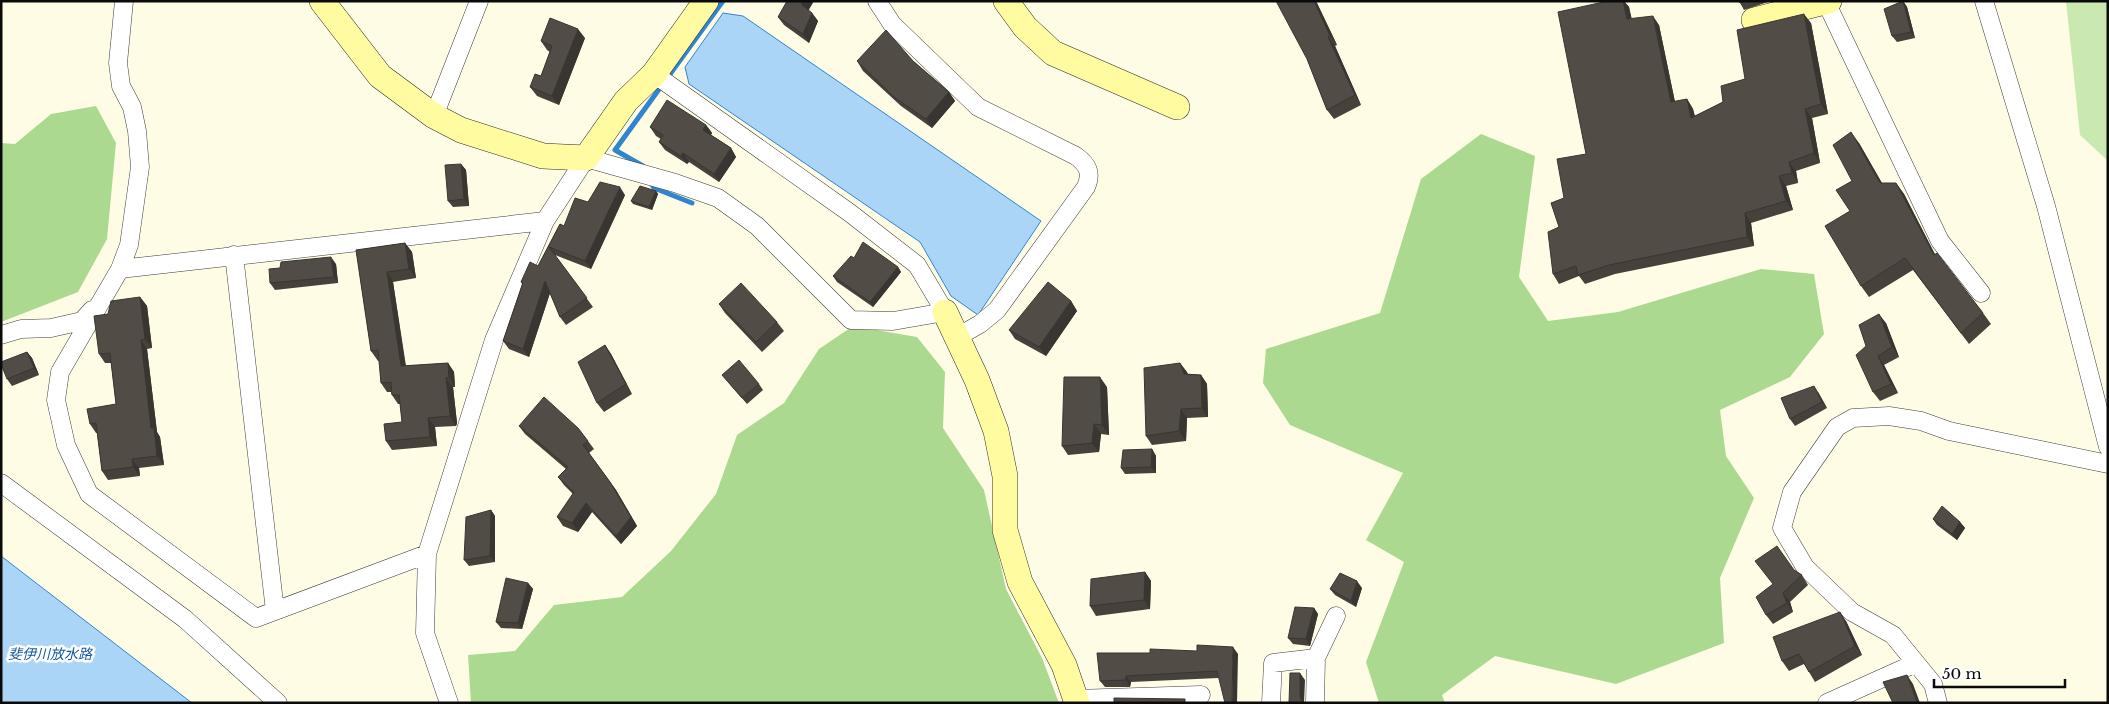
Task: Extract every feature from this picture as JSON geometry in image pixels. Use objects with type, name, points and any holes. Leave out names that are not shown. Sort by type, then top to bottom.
[{"type":"street","points":[[124,1],[118,63],[121,86],[134,115],[140,167],[129,245],[120,269],[60,372],[56,400],[66,445],[89,494],[256,618],[427,554]]},
{"type":"street","points":[[322,1],[380,76],[434,116],[461,130],[543,156],[586,158],[718,198],[757,226],[851,320],[892,321],[945,312]]},
{"type":"street","points":[[434,116],[479,1]]},
{"type":"street","points":[[449,703],[426,633],[427,554],[494,340],[545,221],[626,101],[654,74],[706,1]]},
{"type":"street","points":[[878,1],[892,24],[978,107],[1076,156],[1085,163],[1089,171],[1086,188],[997,310],[957,337]]},
{"type":"street","points":[[1006,1],[1026,27],[1053,53],[1176,107]]},
{"type":"street","points":[[1984,1],[2046,206],[2108,447]]},
{"type":"street","points":[[1754,20],[1827,2],[1940,241],[1981,293]]},
{"type":"street","points":[[654,74],[850,213],[917,265],[945,312],[957,337],[977,380],[996,431],[1004,476],[1005,530],[1020,582],[1064,665],[1076,701],[1201,695]]},
{"type":"street","points":[[120,269],[545,221]]},
{"type":"street","points":[[234,255],[274,611]]},
{"type":"street","points":[[1,335],[21,329],[51,328],[82,321],[100,302]]},
{"type":"street","points":[[1938,703],[1933,684],[1893,635],[1852,612],[1805,567],[1782,528],[1792,492],[1837,427],[1853,418],[1889,416],[1921,421],[1950,432],[2108,464]]},
{"type":"street","points":[[1,483],[185,619],[278,703]]},
{"type":"street","points":[[1315,703],[1316,658],[1336,616]]},
{"type":"street","points":[[1272,703],[1273,663],[1316,658]]},
{"type":"street","points":[[1827,703],[1916,663]]},
{"type":"green space","points":[[2066,1],[2108,1],[2108,161],[2080,135]]},
{"type":"green space","points":[[96,106],[116,143],[107,239],[78,292],[1,322],[1,143],[15,144],[51,114]]},
{"type":"green space","points":[[1481,134],[1535,156],[1519,277],[1548,321],[1618,312],[1761,269],[1814,274],[1824,334],[1790,377],[1720,410],[1726,456],[1754,498],[1720,578],[1724,643],[1616,684],[1495,656],[1442,695],[1445,703],[1379,703],[1366,662],[1404,562],[1366,540],[1403,473],[1290,425],[1263,383],[1266,349],[1380,313],[1421,179]]},
{"type":"green space","points":[[853,326],[917,337],[945,372],[943,428],[984,490],[1006,589],[1042,658],[1059,703],[471,703],[468,655],[515,651],[554,605],[622,597],[671,551],[716,494],[737,435],[784,403],[819,349]]},
{"type":"water","points":[[723,13],[743,16],[1041,221],[978,315],[951,296],[920,242],[689,84],[685,67]]},
{"type":"water","name":"斐伊川放水路","points":[[1,556],[192,703],[1,703]]},
{"type":"building","points":[[787,1],[803,1],[801,4],[812,13],[803,34],[778,17]]},
{"type":"building","points":[[1276,1],[1314,1],[1330,36],[1328,37],[1355,95],[1327,110],[1307,59]]},
{"type":"building","points":[[1608,1],[1623,1],[1627,19],[1653,16],[1671,102],[1687,99],[1691,118],[1723,102],[1721,86],[1745,79],[1737,30],[1804,14],[1821,104],[1805,109],[1814,153],[1789,162],[1792,173],[1779,176],[1786,201],[1745,213],[1747,237],[1609,265],[1578,275],[1576,266],[1553,274],[1548,232],[1559,227],[1551,203],[1564,198],[1557,159],[1586,154],[1558,12]]},
{"type":"building","points":[[1903,1],[1911,32],[1892,36],[1884,9]]},
{"type":"building","points":[[550,18],[578,29],[552,96],[530,87],[535,74],[541,76],[552,46],[541,41]]},
{"type":"building","points":[[886,30],[913,61],[949,92],[926,119],[894,97],[857,61]]},
{"type":"building","points":[[667,100],[706,125],[703,130],[731,148],[714,174],[683,153],[681,156],[659,142],[663,135],[650,127]]},
{"type":"building","points":[[1851,132],[1880,183],[1896,183],[1934,255],[1937,253],[1983,313],[1961,333],[1905,258],[1861,286],[1825,226],[1850,211],[1836,190],[1852,181],[1833,145]]},
{"type":"building","points":[[461,164],[464,199],[448,201],[445,165]]},
{"type":"building","points":[[600,182],[620,187],[585,261],[549,247],[587,298],[560,317],[545,281],[523,349],[503,341],[523,283],[521,282],[530,262],[538,266],[560,224],[564,226],[575,198],[588,202]]},
{"type":"building","points":[[640,186],[656,191],[649,207],[631,201]]},
{"type":"building","points":[[863,242],[898,267],[870,302],[833,276],[851,256],[854,258]]},
{"type":"building","points":[[405,243],[409,269],[387,272],[401,366],[448,363],[449,377],[446,378],[450,416],[428,418],[430,437],[386,441],[384,424],[402,422],[399,395],[392,395],[391,382],[381,383],[378,350],[371,351],[356,250]]},
{"type":"building","points":[[331,257],[334,277],[270,283],[269,269],[280,268],[281,262]]},
{"type":"building","points":[[1048,282],[1071,301],[1039,347],[1009,330]]},
{"type":"building","points":[[741,283],[777,322],[756,342],[719,304]]},
{"type":"building","points":[[140,297],[145,339],[141,340],[151,428],[154,428],[157,456],[132,459],[133,467],[102,471],[96,423],[90,424],[87,409],[116,404],[110,353],[99,354],[94,316],[108,314],[111,301]]},
{"type":"building","points":[[1879,314],[1892,347],[1878,356],[1891,384],[1873,392],[1856,355],[1866,346],[1859,325]]},
{"type":"building","points":[[605,345],[626,384],[597,403],[578,362]]},
{"type":"building","points":[[27,352],[34,368],[7,379],[1,362]]},
{"type":"building","points":[[739,360],[759,384],[742,398],[722,375]]},
{"type":"building","points":[[1180,363],[1184,374],[1201,375],[1202,408],[1181,409],[1179,431],[1146,436],[1144,368]]},
{"type":"building","points":[[1064,377],[1100,377],[1102,425],[1094,424],[1092,443],[1062,446]]},
{"type":"building","points":[[1814,386],[1822,402],[1790,419],[1781,398]]},
{"type":"building","points":[[544,397],[578,428],[588,441],[583,445],[610,482],[631,517],[616,536],[586,503],[572,523],[557,517],[574,492],[558,477],[568,467],[519,426]]},
{"type":"building","points":[[1152,449],[1151,467],[1121,468],[1123,450]]},
{"type":"building","points":[[1942,506],[1960,522],[1952,534],[1933,519]]},
{"type":"building","points":[[491,510],[490,556],[464,560],[466,517]]},
{"type":"building","points":[[1777,546],[1794,570],[1802,575],[1783,593],[1787,603],[1766,615],[1756,597],[1773,584],[1755,561]]},
{"type":"building","points":[[1145,572],[1144,600],[1090,606],[1091,579]]},
{"type":"building","points":[[1340,573],[1357,581],[1351,601],[1330,589]]},
{"type":"building","points":[[506,578],[528,583],[518,623],[496,622]]},
{"type":"building","points":[[1295,607],[1314,608],[1306,639],[1288,638]]},
{"type":"building","points":[[1840,612],[1855,646],[1809,672],[1799,654],[1782,661],[1773,637]]},
{"type":"building","points":[[1197,645],[1233,647],[1232,703],[1225,703],[1217,671],[1126,676],[1126,680],[1100,681],[1097,653],[1150,653],[1150,649],[1197,651]]},
{"type":"building","points":[[1290,673],[1300,673],[1300,697],[1302,703],[1289,703]]},
{"type":"building","points":[[1907,675],[1917,703],[1893,703],[1883,682]]},
{"type":"building","points":[[1114,698],[1185,699],[1185,703],[1114,703]]},
{"type":"waterway","points":[[643,166],[615,150],[723,1]]},
{"type":"waterway","points":[[650,181],[654,188],[692,203]]}]
